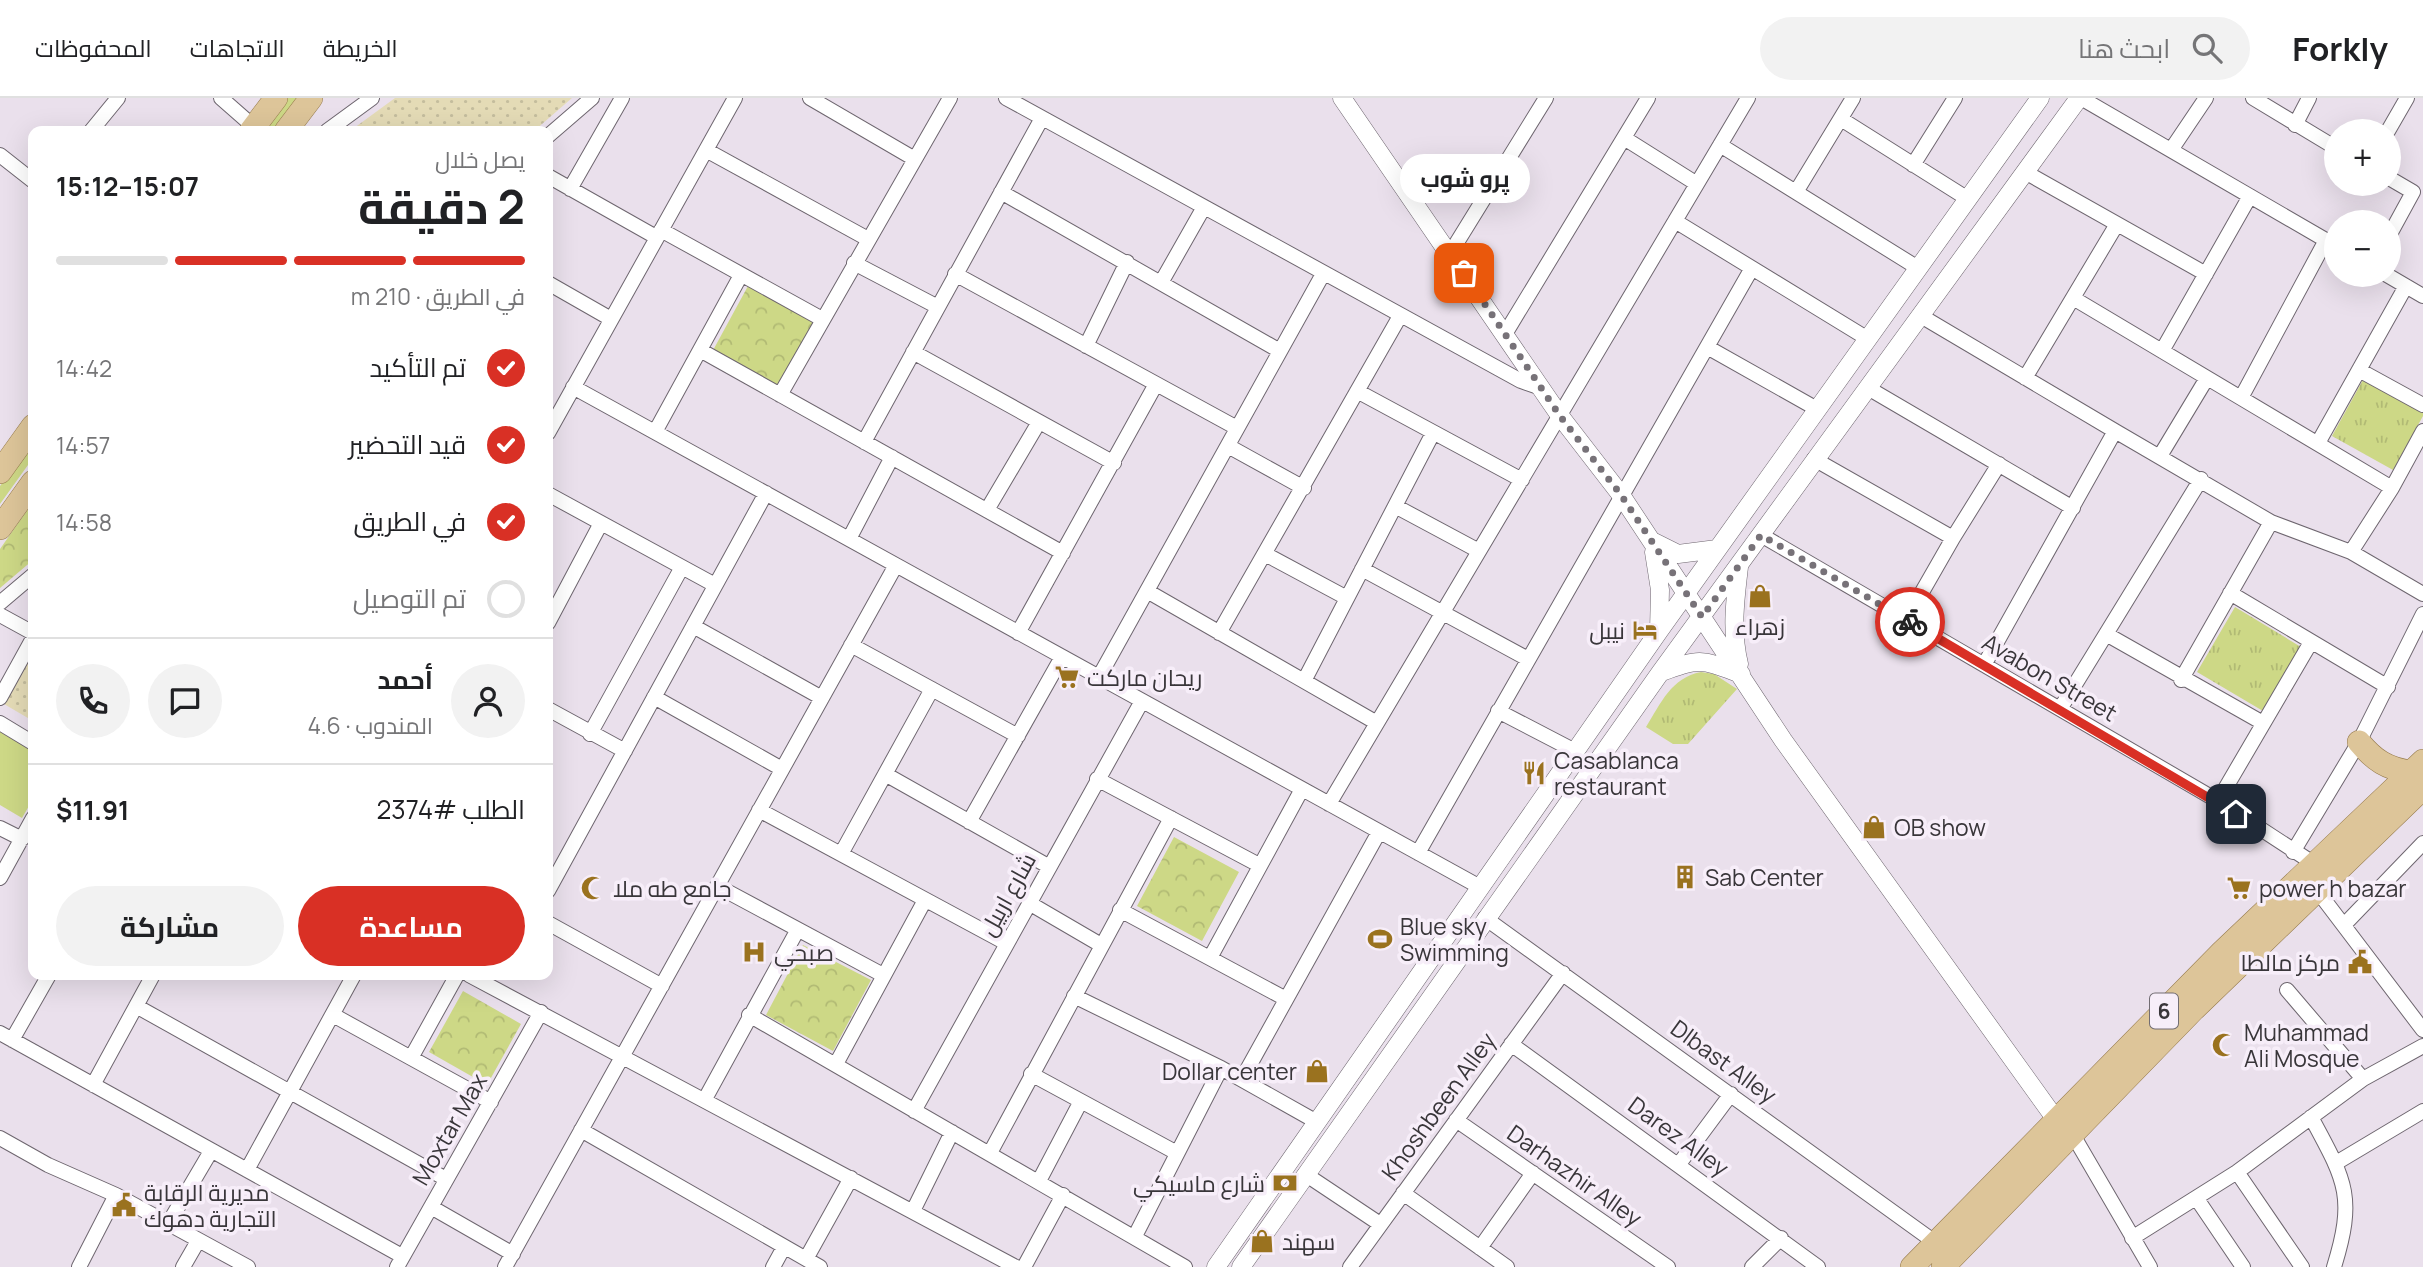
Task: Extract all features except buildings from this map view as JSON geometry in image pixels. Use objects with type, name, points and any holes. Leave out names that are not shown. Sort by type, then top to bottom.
[{"type":"main road","points":[[254,126],[276,98]]},
{"type":"main road","points":[[290,126],[311,98]]},
{"type":"main road","points":[[0,472],[28,433]]},
{"type":"main road","points":[[0,528],[28,489]]},
{"type":"main road","points":[[2359,741],[2377,761],[2419,773]]},
{"type":"main road","name":"6","points":[[1943,1267],[2065,1128],[2313,863],[2419,773]]},
{"type":"main road","name":"6","points":[[1912,1267],[2065,1128],[2316,889],[2419,773]]},
{"type":"street","points":[[95,126],[118,98]]},
{"type":"street","points":[[221,98],[249,126]]},
{"type":"street","points":[[334,126],[372,98]]},
{"type":"street","points":[[553,132],[592,98]]},
{"type":"street","points":[[570,189],[622,98]]},
{"type":"street","points":[[553,424],[735,98]]},
{"type":"street","points":[[810,98],[914,158]]},
{"type":"street","points":[[780,395],[950,98]]},
{"type":"street","points":[[1006,98],[1400,317],[1521,381],[1541,388]]},
{"type":"street","points":[[1342,98],[1451,252],[1560,416],[1621,495],[1783,740],[2065,1128],[2150,1267]]},
{"type":"street","points":[[1451,252],[1546,98]]},
{"type":"street","points":[[1505,334],[1648,98]]},
{"type":"street","points":[[1329,804],[1748,98]]},
{"type":"street","points":[[1796,192],[1853,98]]},
{"type":"street","points":[[1913,165],[1955,98]]},
{"type":"street","points":[[1216,1267],[1659,631],[2040,98]]},
{"type":"street","points":[[1241,1267],[1660,673],[2080,98],[2324,239]]},
{"type":"street","points":[[2171,150],[2206,98]]},
{"type":"street","points":[[2253,98],[2324,141]]},
{"type":"street","points":[[2295,125],[2309,98]]},
{"type":"street","points":[[2395,119],[2407,98]]},
{"type":"street","points":[[864,442],[1042,118]]},
{"type":"street","points":[[1840,119],[1968,199]]},
{"type":"street","points":[[1624,138],[1697,184]]},
{"type":"street","points":[[1720,145],[1918,268]]},
{"type":"street","points":[[706,150],[868,239]]},
{"type":"street","points":[[0,155],[28,177]]},
{"type":"street","points":[[2025,172],[2206,274]]},
{"type":"street","points":[[553,179],[822,319]]},
{"type":"street","points":[[2401,185],[2418,195],[2401,219]]},
{"type":"street","points":[[1002,192],[1162,281],[1280,351]]},
{"type":"street","points":[[2162,351],[2250,196]]},
{"type":"street","points":[[1162,281],[1204,207]]},
{"type":"street","points":[[1675,221],[1868,339]]},
{"type":"street","points":[[2025,378],[2117,224]]},
{"type":"street","points":[[2241,398],[2324,255]]},
{"type":"street","points":[[1086,346],[1127,262]]},
{"type":"street","points":[[854,263],[938,307]]},
{"type":"street","points":[[1418,853],[1752,268]]},
{"type":"street","points":[[955,274],[1237,428]]},
{"type":"street","points":[[1099,677],[1323,274]]},
{"type":"street","points":[[655,432],[741,275]]},
{"type":"street","points":[[2401,283],[2423,296]]},
{"type":"street","points":[[553,286],[611,319]]},
{"type":"street","points":[[2318,443],[2406,286]]},
{"type":"street","points":[[2073,298],[2392,488]]},
{"type":"street","points":[[1921,316],[2271,522],[2351,552],[2423,594]]},
{"type":"street","points":[[1219,633],[1400,317]]},
{"type":"street","points":[[1707,347],[1817,409]]},
{"type":"street","points":[[700,350],[1063,553]]},
{"type":"street","points":[[913,352],[1114,463]]},
{"type":"street","points":[[2359,370],[2423,405]]},
{"type":"street","points":[[2160,456],[2207,378]]},
{"type":"street","points":[[1018,633],[1156,384]]},
{"type":"street","points":[[573,387],[1480,887]]},
{"type":"street","points":[[1868,388],[2073,508]]},
{"type":"street","points":[[1357,391],[1522,480]]},
{"type":"street","points":[[987,510],[1039,422]]},
{"type":"street","points":[[1984,665],[2115,431]]},
{"type":"street","points":[[2351,552],[2392,488],[2423,431]]},
{"type":"street","points":[[1304,681],[1433,433]]},
{"type":"street","points":[[1228,446],[1304,488]]},
{"type":"street","points":[[849,539],[892,457]]},
{"type":"street","points":[[1814,459],[1953,538]]},
{"type":"street","points":[[1906,620],[1999,464]]},
{"type":"street","points":[[2060,709],[2201,479]]},
{"type":"street","points":[[553,882],[766,493]]},
{"type":"street","points":[[553,497],[715,585]]},
{"type":"street","points":[[1395,506],[1479,551]]},
{"type":"street","points":[[2181,680],[2271,522]]},
{"type":"street","points":[[553,614],[601,523]]},
{"type":"street","name":"Avabon Street","points":[[1761,535],[2218,801],[2292,852],[2313,863]]},
{"type":"street","points":[[1652,541],[1678,554],[1717,549]]},
{"type":"street","points":[[1652,541],[1660,590],[1659,631]]},
{"type":"street","points":[[1265,554],[1347,598]]},
{"type":"street","points":[[1740,563],[1733,629],[1741,674]]},
{"type":"street","points":[[431,1207],[509,1261],[896,565]]},
{"type":"street","points":[[590,734],[682,567]]},
{"type":"street","points":[[1362,569],[1528,659]]},
{"type":"street","points":[[0,603],[28,579]]},
{"type":"street","points":[[1147,591],[1377,723]]},
{"type":"street","points":[[2230,593],[2388,687]]},
{"type":"street","points":[[2292,852],[2359,741],[2423,614]]},
{"type":"street","points":[[0,615],[28,633]]},
{"type":"street","points":[[693,626],[822,698]]},
{"type":"street","points":[[2106,634],[2181,680],[2263,723]]},
{"type":"street","points":[[2218,801],[2311,642]]},
{"type":"street","points":[[0,698],[28,645]]},
{"type":"street","points":[[851,645],[1017,736]]},
{"type":"street","points":[[970,822],[1062,657]]},
{"type":"street","points":[[1660,673],[1690,661],[1705,660],[1741,674]]},
{"type":"street","points":[[841,853],[932,689]]},
{"type":"street","points":[[654,697],[782,769]]},
{"type":"street","name":"شارع اربيل","points":[[914,1111],[1142,701]]},
{"type":"street","points":[[1498,711],[1575,751]]},
{"type":"street","points":[[553,712],[625,751]]},
{"type":"street","points":[[0,723],[28,740]]},
{"type":"street","points":[[885,774],[1048,866]]},
{"type":"street","points":[[1097,779],[1259,865]]},
{"type":"street","points":[[1210,957],[1301,789]]},
{"type":"street","points":[[759,810],[1006,943]]},
{"type":"street","points":[[990,1153],[1171,818]]},
{"type":"street","points":[[0,828],[22,839]]},
{"type":"street","points":[[0,878],[28,828]]},
{"type":"street","points":[[1242,1079],[1379,832]]},
{"type":"street","points":[[2344,925],[2420,851]]},
{"type":"street","points":[[717,886],[884,975]]},
{"type":"street","points":[[2316,889],[2423,1030]]},
{"type":"street","points":[[836,1064],[925,900]]},
{"type":"street","points":[[1029,903],[1101,945]]},
{"type":"street","points":[[1120,910],[1286,999]]},
{"type":"street","name":"Dlbast Alley","points":[[1485,918],[1936,1243]]},
{"type":"street","points":[[553,926],[662,986]]},
{"type":"street","points":[[705,1099],[797,931]]},
{"type":"street","name":"Khoshbeen Alley","points":[[1355,1265],[1380,1224],[1563,973]]},
{"type":"street","points":[[45,980],[6,1036],[247,1170],[400,1262]]},
{"type":"street","points":[[93,1085],[150,980]]},
{"type":"street","points":[[247,1170],[351,980]]},
{"type":"street","points":[[411,1058],[454,980]]},
{"type":"street","points":[[479,980],[1016,1267]]},
{"type":"street","points":[[2287,990],[2363,1079]]},
{"type":"street","points":[[1074,996],[1221,1068],[1317,1122]]},
{"type":"street","points":[[136,1006],[446,1179]]},
{"type":"street","name":"Moxtar Max","points":[[400,1262],[541,1012]]},
{"type":"street","points":[[332,1015],[491,1102]]},
{"type":"street","points":[[749,1015],[1185,1267]]},
{"type":"street","name":"Darez Alley","points":[[1511,1044],[1818,1267]]},
{"type":"street","points":[[2132,1237],[2237,1172],[2363,1079],[2423,1046]]},
{"type":"street","points":[[1135,1236],[1221,1068]]},
{"type":"street","points":[[1031,1074],[1177,1153]]},
{"type":"street","points":[[1679,1164],[1731,1094]]},
{"type":"street","points":[[1039,1181],[1081,1101]]},
{"type":"street","points":[[2336,1163],[2423,1111]]},
{"type":"street","points":[[2311,1117],[2342,1176],[2347,1204],[2334,1267]]},
{"type":"street","name":"Darhazhir Alley","points":[[1456,1119],[1668,1267]]},
{"type":"street","points":[[581,1130],[820,1267]]},
{"type":"street","points":[[913,1212],[952,1132]]},
{"type":"street","points":[[0,1138],[48,1165],[116,1195],[248,1267]]},
{"type":"street","points":[[168,1224],[211,1150]]},
{"type":"street","points":[[2237,1172],[2302,1267]]},
{"type":"street","points":[[1480,1248],[1533,1173]]},
{"type":"street","points":[[1305,1174],[1380,1224]]},
{"type":"street","points":[[806,1259],[851,1178]]},
{"type":"street","points":[[1403,1194],[1507,1267]]},
{"type":"street","points":[[79,1267],[116,1195]]},
{"type":"street","points":[[1024,1267],[1063,1195]]},
{"type":"street","points":[[2197,1199],[2242,1267]]},
{"type":"street","points":[[1752,1267],[1781,1238]]},
{"type":"street","points":[[183,1267],[198,1241]]},
{"type":"street","points":[[773,1267],[784,1247]]},
{"type":"green space","points":[[285,98],[298,98],[278,126],[264,126]]},
{"type":"green space","points":[[748,286],[814,322],[777,390],[711,354]]},
{"type":"green space","points":[[2364,378],[2423,410],[2423,416],[2393,470],[2332,436]]},
{"type":"green space","points":[[28,448],[28,465],[0,504],[0,486]]},
{"type":"green space","points":[[28,509],[28,564],[0,588],[0,549]]},
{"type":"green space","points":[[2235,607],[2301,647],[2263,711],[2197,672]]},
{"type":"green space","points":[[1701,672],[1714,674],[1737,689],[1688,744],[1673,744],[1646,727],[1674,686]]},
{"type":"green space","points":[[0,717],[28,733],[28,808],[22,818],[0,805]]},
{"type":"green space","points":[[1174,837],[1239,872],[1202,941],[1137,906]]},
{"type":"green space","points":[[803,945],[871,980],[833,1051],[766,1015]]},
{"type":"green space","points":[[463,991],[521,1024],[487,1085],[429,1052]]},
{"type":"sand","points":[[395,98],[572,98],[540,126],[357,126]]},
{"type":"sand","points":[[28,660],[28,718],[4,704]]},
{"type":"way so far","points":[[1464,273],[1560,416],[1621,495],[1702,617],[1761,535],[1910,622]]},
{"type":"place","name":"پرو شوب","points":[[1464,273]]},
{"type":"place","name":"زهراء","points":[[1760,596]]},
{"type":"place","name":"نيبل","points":[[1645,630]]},
{"type":"place","name":"ريحان ماركت","points":[[1067,677]]},
{"type":"place","name":"Casablanca restaurant","points":[[1534,773]]},
{"type":"place","name":"OB show","points":[[1874,827]]},
{"type":"place","name":"Sab Center","points":[[1685,877]]},
{"type":"place","name":"جامع طه ملا","points":[[593,888]]},
{"type":"place","name":"power h bazar","points":[[2239,888]]},
{"type":"place","name":"Blue sky Swimming","points":[[1380,939]]},
{"type":"place","name":"صبحي","points":[[754,952]]},
{"type":"place","name":"مركز مالطا","points":[[2360,962]]},
{"type":"place","name":"Muhammad Ali Mosque","points":[[2224,1045]]},
{"type":"place","name":"Dollar center","points":[[1317,1071]]},
{"type":"place","name":"شارع ماسيكي","points":[[1285,1183]]},
{"type":"place","name":"مديرية الرقابة التجارية دهوك","points":[[124,1205]]},
{"type":"place","name":"سهند","points":[[1262,1241]]},
{"type":"route","points":[[1910,622],[2236,814]]}]
